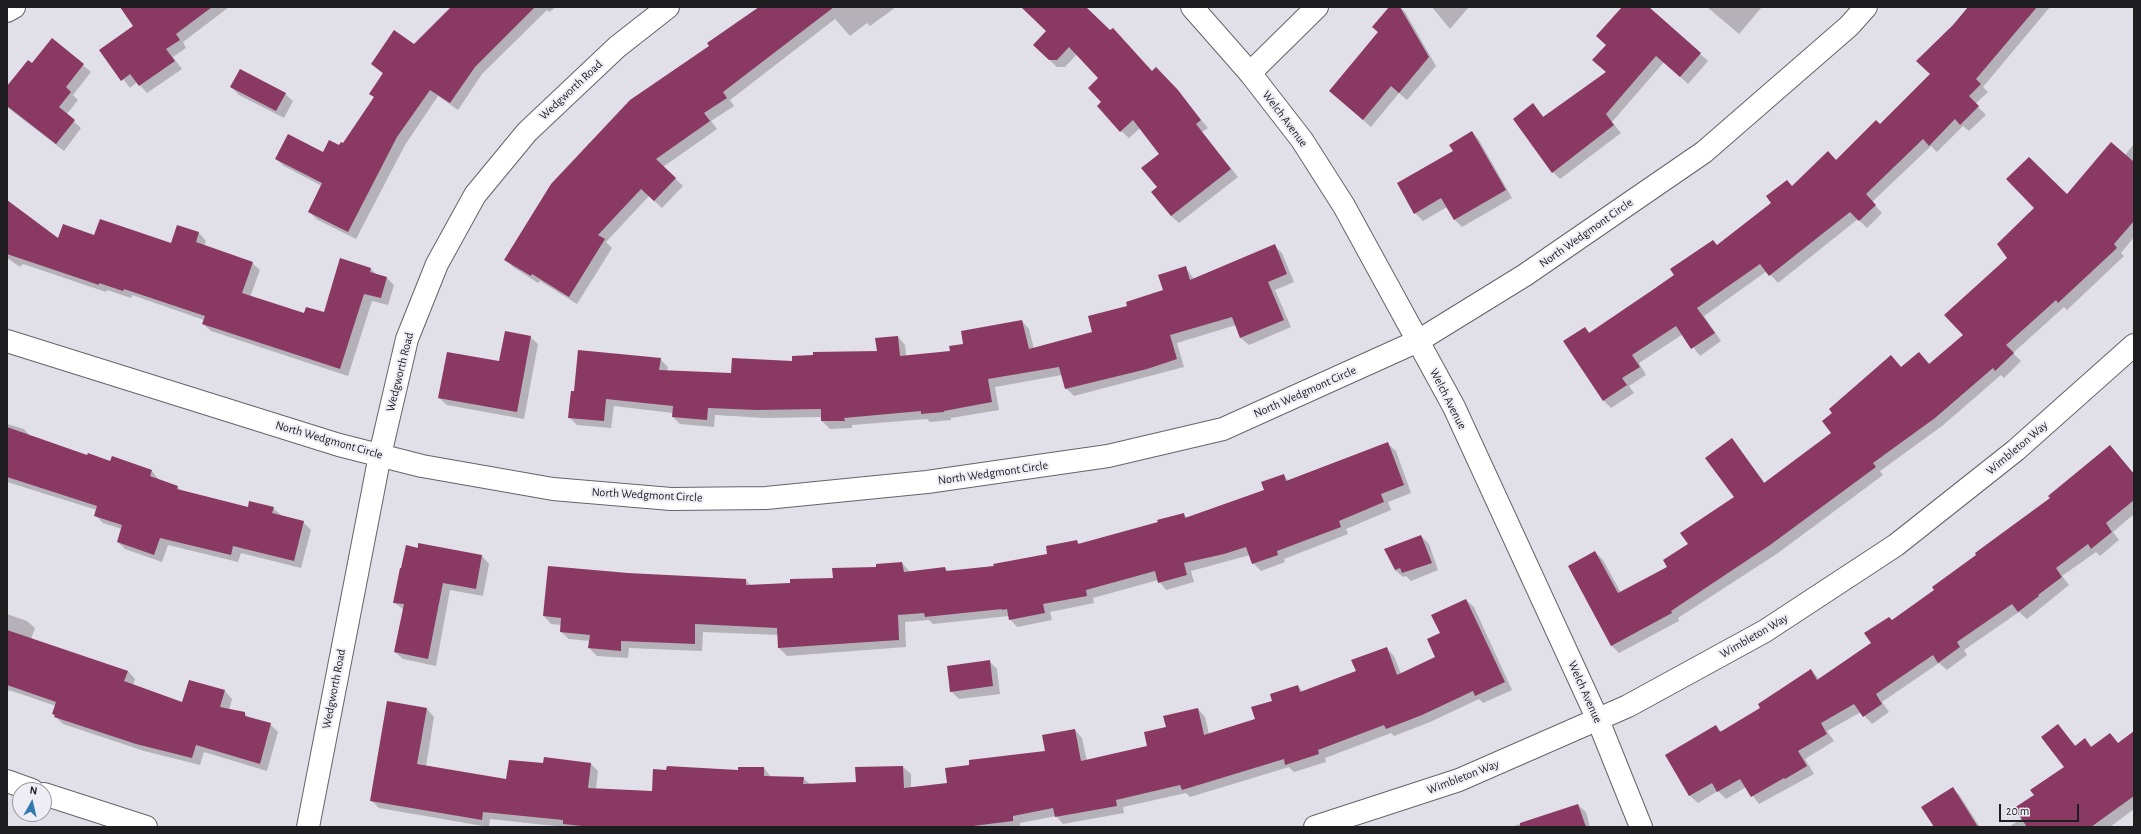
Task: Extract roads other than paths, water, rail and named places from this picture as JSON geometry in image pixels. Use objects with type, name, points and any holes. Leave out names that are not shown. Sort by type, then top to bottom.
[{"type":"street","points":[[7,11],[14,7]]},
{"type":"street","name":"Wedgworth Road","points":[[308,827],[380,455],[407,339],[437,264],[475,195],[527,132],[618,47],[668,7]]},
{"type":"street","name":"Welch Avenue","points":[[1192,7],[1250,73],[1302,140],[1344,206],[1418,341],[1454,407],[1598,720],[1641,827]]},
{"type":"street","points":[[1250,73],[1317,7]]},
{"type":"street","name":"North Wedgmont Circle","points":[[7,341],[338,445],[422,466],[554,489],[671,499],[766,498],[927,482],[1108,456],[1223,429],[1418,341],[1525,275],[1704,152],[1849,26],[1866,7]]},
{"type":"street","name":"Wimbleton Way","points":[[1315,827],[1459,780],[1598,720],[1628,706],[1765,631],[1896,545],[2016,450],[2134,345]]},
{"type":"street","points":[[52,797],[146,827]]}]
